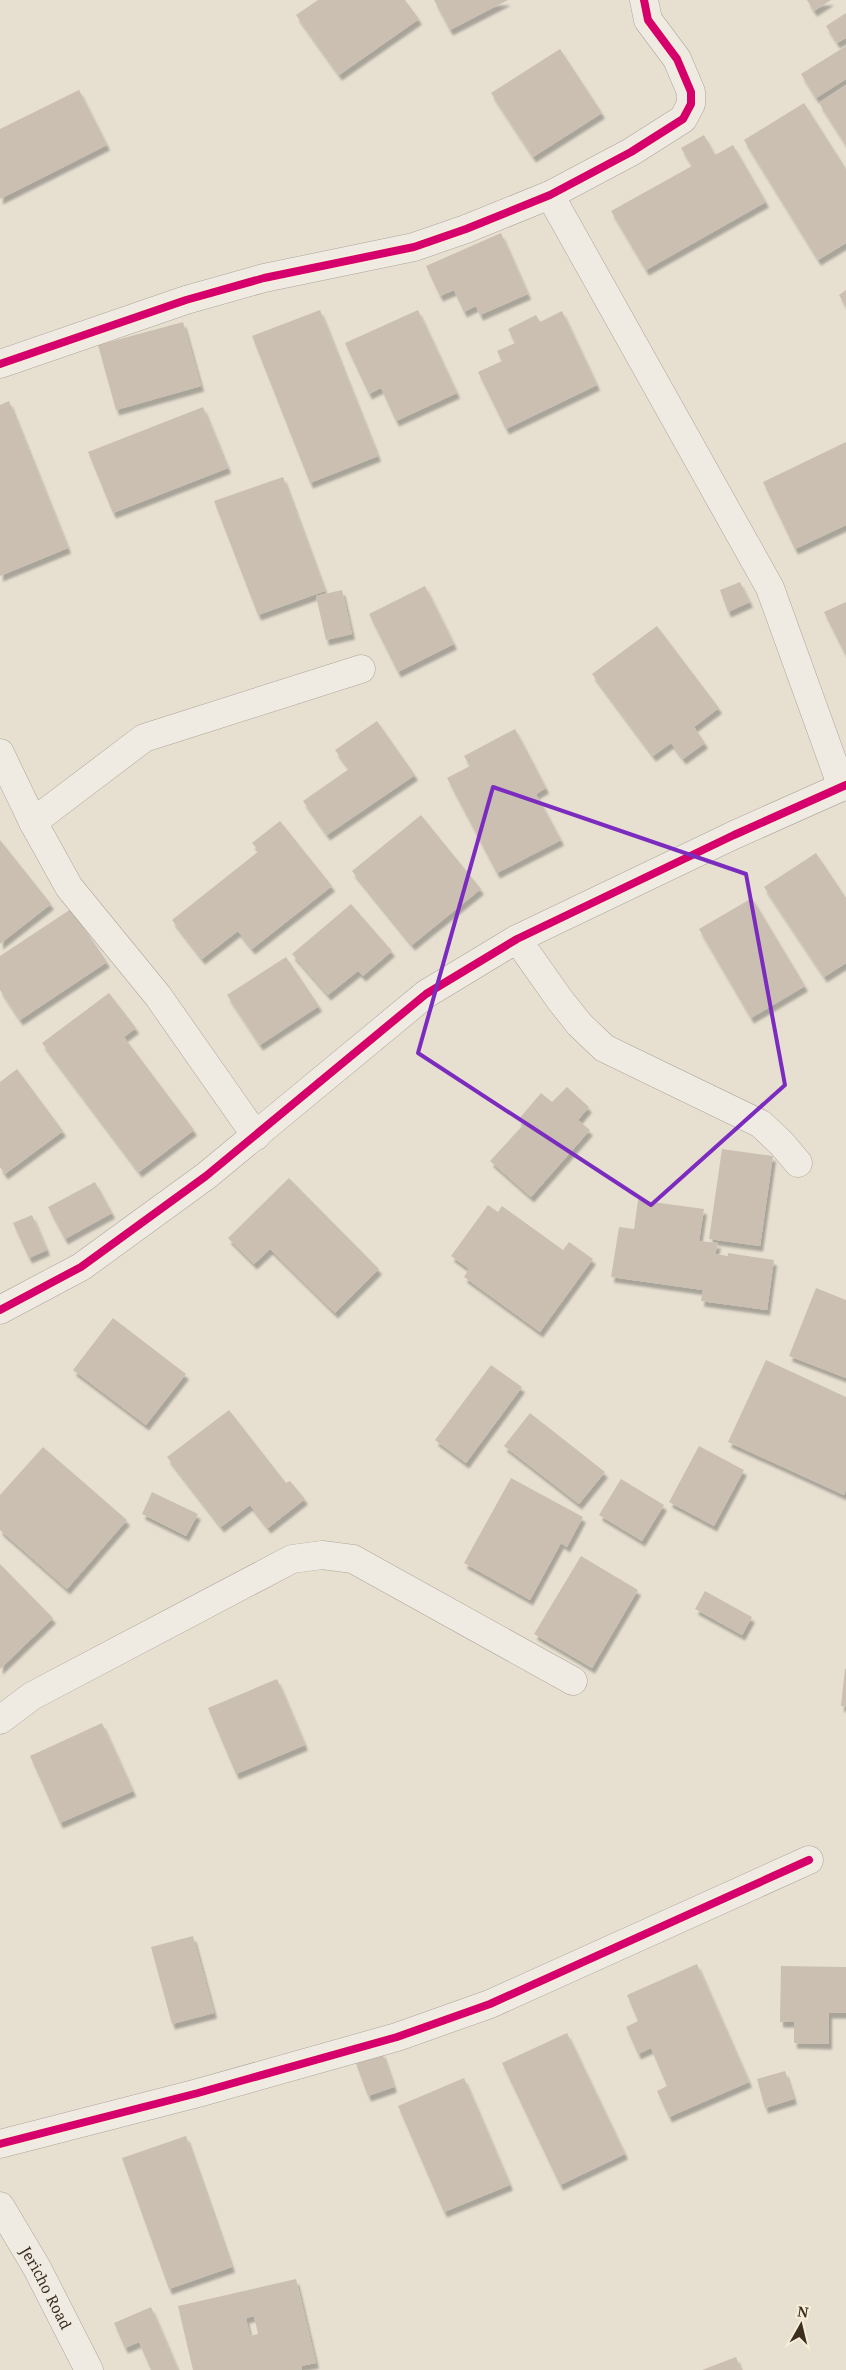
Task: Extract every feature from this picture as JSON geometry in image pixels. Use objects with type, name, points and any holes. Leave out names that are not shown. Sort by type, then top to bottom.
[{"type":"street","points":[[0,364],[186,300],[264,278],[414,246],[466,229],[550,195],[631,152],[684,119],[691,104],[691,92],[677,59],[648,20],[644,0]]},
{"type":"street","points":[[0,1310],[82,1267],[206,1176],[426,994],[517,939],[734,835],[844,786],[770,588],[550,195]]},
{"type":"street","points":[[33,822],[144,738],[361,669]]},
{"type":"street","points":[[0,753],[33,822],[69,887],[158,996],[256,1136]]},
{"type":"street","points":[[517,939],[579,1024],[604,1048],[761,1124],[798,1163]]},
{"type":"street","points":[[0,1720],[32,1696],[292,1559],[322,1555],[353,1559],[573,1681]]},
{"type":"street","points":[[0,2144],[198,2093],[397,2037],[490,2004],[809,1860]]},
{"type":"street","name":"Jericho Road","points":[[0,2206],[37,2268],[89,2370]]},
{"type":"highlighted area","points":[[493,787],[746,874],[785,1085],[651,1205],[418,1053]]},
{"type":"building","points":[[318,0],[405,0],[419,19],[339,75],[296,15]]},
{"type":"building","points":[[434,0],[508,0],[450,30]]},
{"type":"building","points":[[807,0],[831,0],[814,11]]},
{"type":"building","points":[[846,13],[846,38],[837,43],[826,26]]},
{"type":"building","points":[[846,46],[846,79],[816,98],[801,74]]},
{"type":"building","points":[[560,49],[602,113],[533,157],[491,93]]},
{"type":"building","points":[[846,85],[846,145],[819,103]]},
{"type":"building","points":[[79,90],[107,145],[0,199],[0,129]]},
{"type":"building","points":[[804,103],[846,169],[846,243],[818,260],[744,140]]},
{"type":"building","points":[[704,135],[715,155],[733,145],[766,202],[646,270],[611,211],[692,166],[681,148]]},
{"type":"building","points":[[501,233],[528,294],[480,315],[476,306],[464,312],[454,290],[440,296],[426,266]]},
{"type":"building","points":[[846,290],[846,307],[839,295]]},
{"type":"building","points":[[320,310],[378,456],[310,483],[252,336]]},
{"type":"building","points":[[418,310],[457,393],[396,421],[381,388],[369,394],[345,343]]},
{"type":"building","points":[[562,311],[597,385],[506,429],[478,372],[502,361],[497,351],[515,343],[508,329],[536,315],[540,322]]},
{"type":"building","points":[[183,322],[201,386],[116,410],[98,345]]},
{"type":"building","points":[[9,401],[68,548],[0,576],[0,405]]},
{"type":"building","points":[[203,407],[228,468],[113,513],[88,452]]},
{"type":"building","points":[[846,442],[846,525],[795,549],[763,482]]},
{"type":"building","points":[[283,477],[325,591],[258,615],[214,501]]},
{"type":"building","points":[[740,582],[750,602],[728,612],[720,590]]},
{"type":"building","points":[[425,586],[454,644],[398,672],[369,614]]},
{"type":"building","points":[[342,590],[352,634],[326,640],[316,596]]},
{"type":"building","points":[[846,602],[846,656],[824,612]]},
{"type":"building","points":[[657,626],[719,708],[694,727],[705,743],[683,759],[671,743],[653,756],[592,674]]},
{"type":"building","points":[[377,721],[415,775],[327,835],[303,801],[349,769],[335,750]]},
{"type":"building","points":[[515,729],[546,788],[536,794],[561,840],[497,873],[447,778],[470,766],[464,756]]},
{"type":"building","points":[[421,815],[481,889],[412,945],[352,871]]},
{"type":"building","points":[[280,821],[332,886],[252,949],[238,931],[202,959],[172,920],[259,851],[252,843]]},
{"type":"building","points":[[0,840],[51,904],[0,944]]},
{"type":"building","points":[[816,853],[846,898],[846,963],[824,977],[764,887]]},
{"type":"building","points":[[752,898],[805,986],[751,1018],[699,929]]},
{"type":"building","points":[[351,904],[392,951],[363,976],[358,971],[328,995],[292,954]]},
{"type":"building","points":[[71,909],[107,962],[20,1020],[0,990],[0,956]]},
{"type":"building","points":[[286,957],[319,1006],[260,1045],[227,995]]},
{"type":"building","points":[[109,993],[136,1028],[124,1037],[194,1130],[139,1172],[42,1043]]},
{"type":"building","points":[[17,1069],[63,1131],[5,1174],[0,1167],[0,1082]]},
{"type":"building","points":[[567,1087],[589,1107],[578,1120],[590,1130],[531,1197],[490,1161],[524,1124],[518,1120],[541,1093],[552,1102]]},
{"type":"building","points":[[722,1149],[773,1156],[760,1246],[709,1239]]},
{"type":"building","points":[[289,1178],[379,1269],[335,1313],[270,1249],[254,1264],[228,1238]]},
{"type":"building","points":[[95,1182],[112,1213],[65,1239],[48,1207]]},
{"type":"building","points":[[638,1200],[704,1209],[699,1241],[718,1243],[715,1254],[728,1256],[728,1253],[774,1260],[767,1310],[701,1301],[703,1290],[611,1277],[619,1227],[634,1229]]},
{"type":"building","points":[[488,1205],[498,1212],[502,1206],[563,1250],[569,1242],[593,1259],[540,1332],[464,1277],[469,1269],[451,1256]]},
{"type":"building","points":[[32,1215],[47,1250],[29,1258],[13,1223]]},
{"type":"building","points":[[816,1288],[846,1300],[846,1378],[789,1356]]},
{"type":"building","points":[[113,1318],[186,1374],[146,1425],[73,1370]]},
{"type":"building","points":[[766,1360],[846,1397],[846,1490],[844,1495],[728,1442]]},
{"type":"building","points":[[491,1365],[522,1387],[466,1463],[435,1440]]},
{"type":"building","points":[[229,1410],[286,1483],[290,1481],[305,1499],[268,1528],[250,1505],[221,1527],[167,1457]]},
{"type":"building","points":[[530,1413],[605,1472],[579,1504],[504,1446]]},
{"type":"building","points":[[699,1446],[744,1470],[714,1526],[669,1502]]},
{"type":"building","points":[[43,1447],[127,1520],[67,1589],[0,1530],[0,1495]]},
{"type":"building","points":[[511,1478],[583,1517],[567,1547],[561,1543],[530,1600],[464,1563]]},
{"type":"building","points":[[621,1479],[664,1505],[642,1541],[599,1515]]},
{"type":"building","points":[[152,1492],[198,1514],[186,1536],[142,1514]]},
{"type":"building","points":[[581,1556],[638,1590],[592,1668],[534,1634]]},
{"type":"building","points":[[0,1564],[53,1618],[0,1669]]},
{"type":"building","points":[[705,1591],[752,1617],[742,1635],[695,1609]]},
{"type":"building","points":[[846,1669],[846,1707],[841,1706]]},
{"type":"building","points":[[277,1679],[305,1745],[236,1774],[208,1708]]},
{"type":"building","points":[[102,1723],[133,1791],[60,1823],[30,1756]]},
{"type":"building","points":[[193,1936],[214,2013],[172,2024],[151,1947]]},
{"type":"building","points":[[697,1964],[749,2082],[669,2117],[657,2091],[667,2086],[651,2048],[638,2054],[626,2027],[638,2021],[627,1995]]},
{"type":"building","points":[[781,1966],[846,1967],[846,2013],[829,2013],[829,2044],[794,2043],[794,2022],[780,2022]]},
{"type":"building","points":[[567,2033],[625,2154],[560,2185],[502,2063]]},
{"type":"building","points":[[382,2052],[394,2087],[368,2096],[355,2061]]},
{"type":"building","points":[[785,2071],[794,2099],[765,2108],[757,2079]]},
{"type":"building","points":[[464,2078],[510,2185],[444,2212],[398,2106]]},
{"type":"building","points":[[186,2136],[232,2267],[169,2289],[122,2158]]},
{"type":"building","points":[[296,2279],[316,2363],[301,2366],[302,2370],[193,2370],[178,2306]],"holes":[[[254,2316],[258,2334],[250,2336],[246,2318]]]},
{"type":"building","points":[[151,2307],[178,2370],[151,2370],[139,2342],[125,2348],[114,2323]]},
{"type":"building","points":[[736,2357],[741,2370],[702,2370]]},
{"type":"cycle path","points":[[0,364],[186,300],[264,278],[414,247],[466,229],[550,195],[631,152],[683,119],[691,104],[691,92],[677,59],[648,20],[644,0]]},
{"type":"cycle path","points":[[0,1310],[81,1267],[206,1176],[426,994],[517,939],[734,835],[846,785]]},
{"type":"cycle path","points":[[0,2144],[198,2093],[397,2037],[490,2004],[809,1860]]}]
